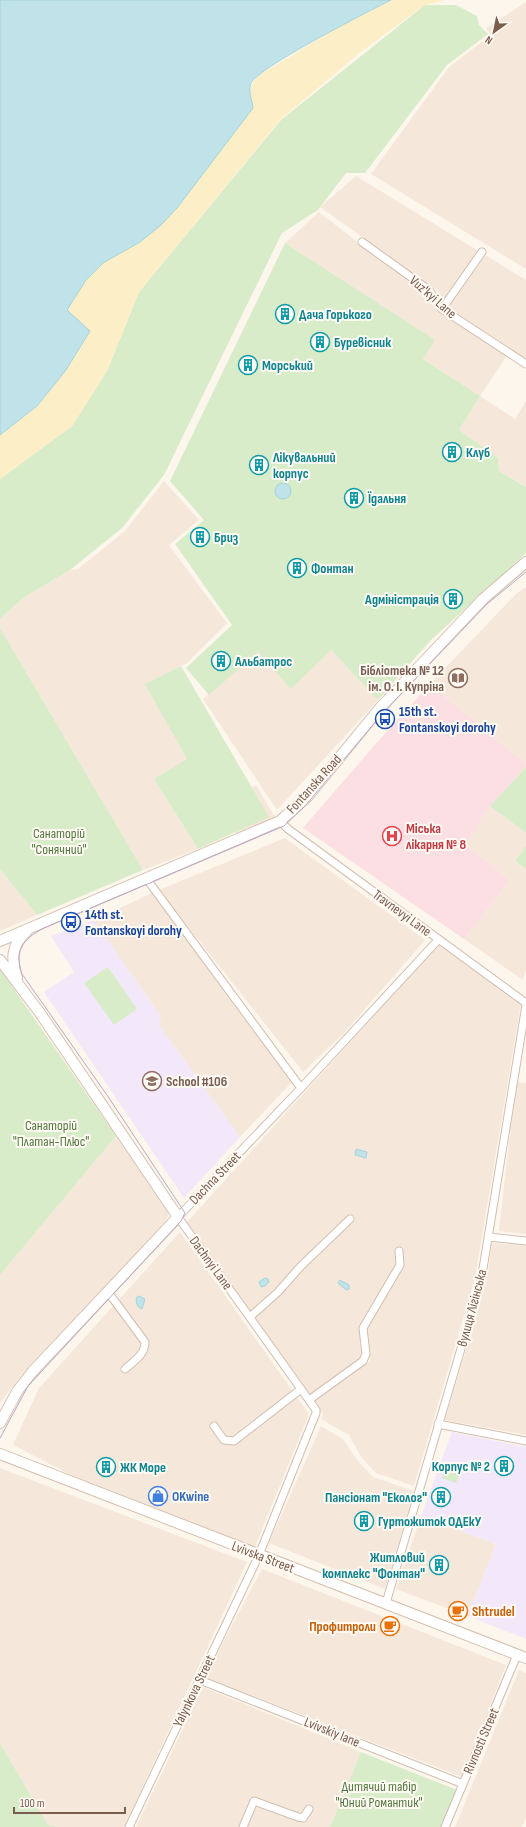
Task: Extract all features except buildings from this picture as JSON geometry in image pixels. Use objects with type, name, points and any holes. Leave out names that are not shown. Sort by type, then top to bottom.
[{"type":"main road","name":"Fontanska Road","points":[[0,940],[280,821],[308,796],[380,708],[483,600],[526,562]]},
{"type":"main road","name":"Dachnyi Lane","points":[[20,984],[13,965],[14,948],[22,935],[31,927]]},
{"type":"main road","name":"Dachnyi Lane","points":[[0,960],[20,984],[178,1217]]},
{"type":"main road","name":"Dachna Street","points":[[0,1423],[18,1390],[33,1371],[178,1217]]},
{"type":"main road","name":"Lvivska Street","points":[[0,1454],[522,1657]]},
{"type":"street","name":"Vuz'kyi Lane","points":[[362,242],[429,290],[442,308],[526,364]]},
{"type":"street","points":[[442,308],[482,252]]},
{"type":"street","name":"Travnevyi Lane","points":[[280,821],[288,829],[526,1004]]},
{"type":"street","points":[[146,878],[301,1088]]},
{"type":"street","name":"Dachna Street","points":[[178,1217],[301,1088],[438,940]]},
{"type":"street","name":"вулиця Лігінська","points":[[386,1603],[481,1281],[526,1004]]},
{"type":"street","name":"Dachnyi Lane","points":[[178,1217],[316,1410],[316,1416],[259,1555]]},
{"type":"street","points":[[250,1317],[278,1292],[301,1266],[350,1219]]},
{"type":"street","points":[[488,1237],[526,1241]]},
{"type":"street","points":[[309,1400],[363,1361],[366,1354],[363,1328],[400,1265],[399,1251]]},
{"type":"street","points":[[108,1292],[145,1342],[145,1350],[125,1369]]},
{"type":"street","points":[[214,1426],[224,1440],[234,1441],[301,1389]]},
{"type":"street","points":[[438,1424],[526,1441]]},
{"type":"street","name":"Yalynkova Street","points":[[129,1827],[259,1555]]},
{"type":"street","name":"Rivnosti Street","points":[[446,1827],[463,1784],[522,1657]]},
{"type":"street","name":"Lvivskiy lane","points":[[200,1680],[463,1784]]},
{"type":"street","points":[[243,1827],[254,1801],[303,1818],[310,1809]]},
{"type":"shaded area","points":[[526,2],[526,269],[371,174],[449,67],[491,35],[486,28]]},
{"type":"shaded area","points":[[356,176],[526,280],[526,361],[444,306],[438,291],[320,207]]},
{"type":"shaded area","points":[[319,212],[365,248],[424,290],[434,300],[508,354],[480,396],[423,359],[434,340],[285,243]]},
{"type":"shaded area","points":[[480,396],[515,419],[526,401],[526,487],[499,471],[498,458],[459,430]]},
{"type":"shaded area","points":[[164,481],[199,520],[169,545],[227,623],[187,663],[146,684],[188,759],[154,779],[198,849],[143,870],[0,628],[0,619],[23,598],[70,570],[78,569],[125,531]]},
{"type":"shaded area","points":[[526,587],[526,764],[430,684],[517,593]]},
{"type":"shaded area","points":[[331,650],[378,700],[277,810],[203,699],[258,652]]},
{"type":"shaded area","name":"Міська лікарня № 8","points":[[430,684],[526,764],[526,767],[490,806],[465,844],[510,880],[464,939],[303,828]]},
{"type":"shaded area","points":[[256,785],[279,824],[241,841],[220,807]]},
{"type":"shaded area","points":[[490,806],[526,833],[526,846],[515,861],[526,869],[526,970],[523,980],[464,939],[510,880],[465,844]]},
{"type":"shaded area","points":[[285,838],[425,940],[344,1033],[303,1072],[159,890]]},
{"type":"shaded area","points":[[0,869],[37,915],[0,931]]},
{"type":"shaded area","points":[[154,892],[292,1082],[240,1137],[158,1024],[161,1017],[94,920]]},
{"type":"shaded area","name":"School #106","points":[[94,920],[161,1017],[158,1024],[240,1137],[184,1198],[44,992],[74,972],[51,936]]},
{"type":"shaded area","points":[[440,943],[521,1003],[475,1278],[414,1486],[376,1473],[361,1457],[349,1435],[321,1419],[323,1414],[314,1401],[370,1361],[365,1332],[404,1266],[401,1248],[395,1248],[397,1265],[359,1331],[363,1356],[310,1395],[187,1222]]},
{"type":"shaded area","points":[[516,1082],[526,1083],[526,1234],[499,1231]]},
{"type":"shaded area","points":[[116,1136],[169,1212],[166,1222],[21,1375],[0,1403],[0,1275]]},
{"type":"shaded area","points":[[180,1232],[309,1414],[255,1547],[77,1478],[13,1445],[39,1388]]},
{"type":"shaded area","points":[[492,1243],[526,1246],[526,1435],[445,1420],[487,1279]]},
{"type":"shaded area","points":[[321,1426],[343,1439],[358,1461],[373,1477],[414,1491],[385,1589],[269,1543]]},
{"type":"shaded area","points":[[452,1432],[526,1447],[526,1639],[465,1615],[477,1593],[496,1544],[421,1516]]},
{"type":"shaded area","points":[[0,1468],[247,1562],[124,1827],[58,1827],[48,1825],[0,1743]]},
{"type":"shaded area","points":[[421,1516],[496,1544],[477,1593],[465,1615],[396,1589]]},
{"type":"shaded area","points":[[262,1569],[506,1665],[462,1777],[205,1677]]},
{"type":"shaded area","points":[[519,1670],[526,1673],[526,1817],[522,1827],[455,1827]]},
{"type":"shaded area","points":[[203,1687],[361,1752],[330,1827],[136,1827]]},
{"type":"green space","points":[[425,5],[456,5],[477,16],[479,25],[488,34],[447,65],[365,173],[346,173],[318,210],[282,233],[164,475],[122,528],[70,570],[23,598],[0,619],[0,479],[72,426],[107,371],[139,292],[281,120]]},
{"type":"green space","points":[[285,243],[435,340],[423,359],[480,396],[459,430],[498,458],[499,471],[526,487],[526,553],[430,641],[378,700],[331,650],[291,689],[258,652],[209,695],[186,668],[232,625],[175,544],[204,520],[170,481]]},
{"type":"green space","name":"Санаторій \"Сонячний\"","points":[[0,628],[143,870],[37,915],[0,869]]},
{"type":"green space","points":[[181,666],[269,817],[198,849],[154,779],[187,759],[145,684]]},
{"type":"green space","points":[[526,767],[526,833],[490,806]]},
{"type":"green space","points":[[526,846],[526,869],[515,861]]},
{"type":"green space","points":[[108,967],[137,1009],[114,1025],[84,983]]},
{"type":"green space","name":"Санаторій \"Платан-Плюс\"","points":[[0,969],[116,1136],[0,1275]]},
{"type":"green space","points":[[446,1468],[460,1473],[456,1483],[442,1478]]},
{"type":"green space","points":[[0,1743],[48,1825],[58,1827],[0,1827]]},
{"type":"green space","name":"Дитячий табір \"Юний Романтик\"","points":[[361,1752],[457,1790],[441,1827],[330,1827]]},
{"type":"sand","points":[[391,0],[445,0],[425,5],[362,51],[281,119],[139,292],[107,371],[72,426],[0,479],[0,435],[37,406],[66,370],[90,331],[67,310],[86,280],[103,263],[140,242],[160,226],[177,208],[253,108],[251,88],[258,76],[337,28]]},
{"type":"water","points":[[0,0],[391,0],[339,27],[258,75],[250,86],[253,108],[177,208],[160,226],[140,242],[103,263],[86,280],[67,310],[90,331],[66,370],[37,406],[0,435]]},
{"type":"water","points":[[283,483],[289,485],[291,491],[289,497],[283,499],[277,497],[275,491],[277,485]]},
{"type":"water","points":[[356,1149],[367,1152],[366,1158],[355,1155]]},
{"type":"water","points":[[265,1278],[268,1279],[269,1282],[265,1286],[261,1287],[259,1282]]},
{"type":"water","points":[[340,1280],[349,1285],[349,1289],[346,1290],[338,1283]]},
{"type":"water","points":[[139,1296],[145,1299],[142,1309],[136,1302],[137,1297]]},
{"type":"tram line","points":[[0,1438],[28,1386],[181,1221],[185,1213],[109,1098],[22,974],[19,958],[22,946],[31,936],[44,928],[284,826],[305,806],[381,715],[487,604],[526,572]]},
{"type":"place","name":"Дача Горького","points":[[285,314]]},
{"type":"place","name":"Буревісник","points":[[320,342]]},
{"type":"place","name":"Морський","points":[[248,365]]},
{"type":"place","name":"Клуб","points":[[452,452]]},
{"type":"place","name":"Лікувальний корпус","points":[[259,465]]},
{"type":"place","name":"Їдальня","points":[[354,498]]},
{"type":"place","name":"Бриз","points":[[200,537]]},
{"type":"place","name":"Фонтан","points":[[297,568]]},
{"type":"place","name":"Адміністрація","points":[[453,599]]},
{"type":"place","name":"Альбатрос","points":[[221,661]]},
{"type":"place","name":"Бібліотека № 12 ім. О. І. Купріна","points":[[458,678]]},
{"type":"place","name":"15th st. Fontanskoyi dorohy","points":[[385,719]]},
{"type":"place","name":"Міська лікарня № 8","points":[[392,836]]},
{"type":"place","name":"14th st. Fontanskoyi dorohy","points":[[71,922]]},
{"type":"place","name":"School #106","points":[[152,1081]]},
{"type":"place","name":"Корпус № 2","points":[[504,1466]]},
{"type":"place","name":"ЖК Море","points":[[106,1467]]},
{"type":"place","name":"OKwine","points":[[158,1496]]},
{"type":"place","name":"Пансіонат \"Еколог\"","points":[[441,1497]]},
{"type":"place","name":"Гуртожиток ОДЕкУ","points":[[364,1521]]},
{"type":"place","name":"Житловий комплекс \"Фонтан\"","points":[[439,1565]]},
{"type":"place","name":"Shtrudel","points":[[458,1611]]},
{"type":"place","name":"Профитроли","points":[[390,1626]]}]
